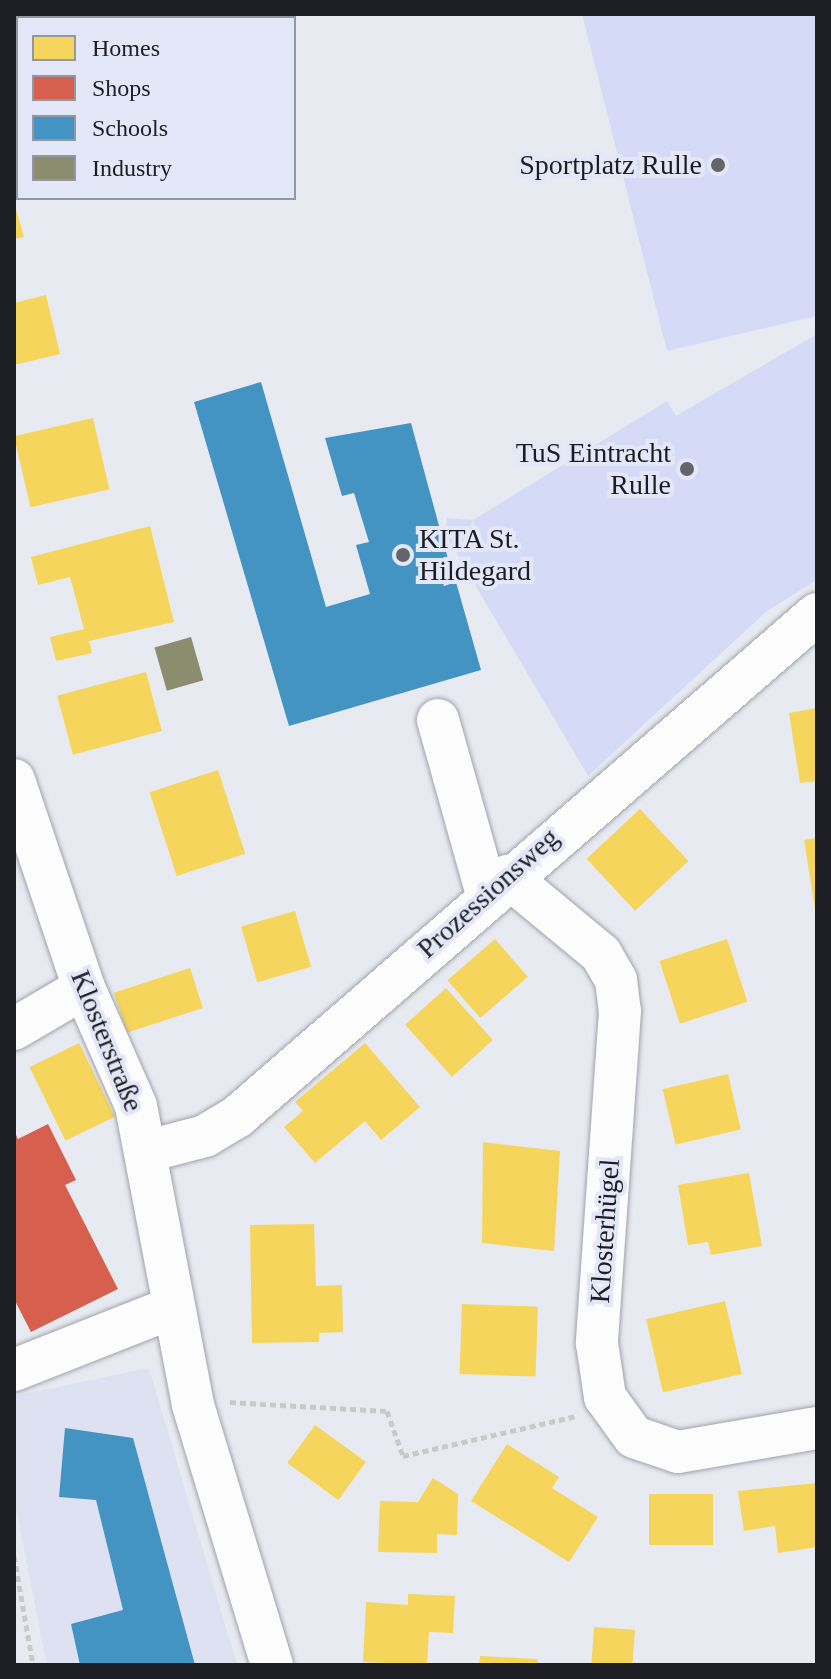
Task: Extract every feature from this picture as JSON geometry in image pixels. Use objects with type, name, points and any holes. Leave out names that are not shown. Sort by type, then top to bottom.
[{"type":"street","name":"Prozessionsweg","points":[[148,1151],[205,1136],[238,1116],[497,885],[817,614]]},
{"type":"street","points":[[438,720],[497,885]]},
{"type":"street","name":"Klosterstraße","points":[[14,780],[84,988],[148,1151],[171,1308],[272,1665]]},
{"type":"street","name":"Klosterhügel","points":[[497,885],[601,954],[616,980],[620,1011],[597,1343],[605,1397],[634,1437],[678,1452],[817,1428]]},
{"type":"street","points":[[14,1029],[84,988]]},
{"type":"street","points":[[14,1370],[171,1308]]},
{"type":"path","points":[[250,1400],[387,1411],[403,1456],[575,1416],[605,1397]]},
{"type":"path","points":[[14,1556],[33,1665]]},
{"type":"shaded area","name":"Sportplatz Rulle","points":[[582,14],[817,14],[817,316],[667,351]]},
{"type":"shaded area","name":"TuS Eintracht Rulle","points":[[817,334],[817,580],[767,611],[588,776],[445,534],[447,518],[473,520],[667,401],[676,416]]},
{"type":"shaded area","points":[[149,1368],[237,1665],[47,1665],[14,1498],[14,1396]]},
{"type":"building: Homes","points":[[14,202],[24,237],[14,239]]},
{"type":"building: Homes","points":[[46,295],[60,354],[14,365],[14,303]]},
{"type":"building: Homes","points":[[93,418],[109,489],[30,507],[14,436]]},
{"type":"building: Homes","points":[[150,526],[174,622],[89,641],[92,653],[56,661],[50,637],[84,629],[70,577],[38,585],[31,557]]},
{"type":"building: Homes","points":[[146,672],[162,731],[73,755],[57,696]]},
{"type":"building: Homes","points":[[817,708],[817,781],[800,783],[789,713]]},
{"type":"building: Homes","points":[[218,770],[245,854],[177,876],[150,792]]},
{"type":"building: Homes","points":[[640,809],[688,861],[635,911],[587,859]]},
{"type":"building: Homes","points":[[817,838],[817,909],[815,909],[804,840]]},
{"type":"building: Homes","points":[[295,911],[311,967],[257,982],[241,926]]},
{"type":"building: Homes","points":[[495,939],[528,977],[480,1018],[447,980]]},
{"type":"building: Homes","points":[[727,939],[747,1002],[680,1024],[659,961]]},
{"type":"building: Homes","points":[[190,968],[203,1008],[127,1033],[114,993]]},
{"type":"building: Homes","points":[[446,988],[493,1040],[452,1077],[405,1025]]},
{"type":"building: Homes","points":[[79,1043],[115,1117],[66,1141],[30,1067]]},
{"type":"building: Homes","points":[[365,1043],[420,1107],[381,1140],[365,1121],[315,1163],[284,1127],[303,1111],[295,1102]]},
{"type":"building: Homes","points":[[728,1074],[741,1130],[676,1145],[663,1089]]},
{"type":"building: Homes","points":[[483,1142],[560,1151],[554,1251],[482,1243]]},
{"type":"building: Homes","points":[[749,1173],[762,1246],[711,1255],[708,1242],[688,1245],[678,1185]]},
{"type":"building: Homes","points":[[314,1224],[316,1286],[342,1285],[343,1332],[319,1333],[319,1342],[252,1343],[250,1225]]},
{"type":"building: Homes","points":[[725,1301],[742,1374],[663,1392],[646,1319]]},
{"type":"building: Homes","points":[[462,1304],[538,1307],[536,1377],[460,1374]]},
{"type":"building: Homes","points":[[315,1425],[366,1462],[338,1500],[287,1463]]},
{"type":"building: Homes","points":[[507,1444],[559,1477],[552,1488],[598,1517],[569,1562],[471,1501]]},
{"type":"building: Homes","points":[[433,1478],[458,1494],[457,1535],[437,1534],[437,1553],[378,1552],[380,1501],[418,1502]]},
{"type":"building: Homes","points":[[817,1483],[817,1547],[778,1553],[775,1526],[744,1531],[738,1491]]},
{"type":"building: Homes","points":[[649,1494],[713,1494],[713,1545],[649,1545]]},
{"type":"building: Homes","points":[[408,1594],[455,1596],[453,1633],[429,1632],[427,1665],[363,1662],[366,1602],[408,1605]]},
{"type":"building: Homes","points":[[594,1627],[635,1630],[632,1665],[591,1665]]},
{"type":"building: Homes","points":[[480,1656],[538,1659],[537,1665],[479,1665]]},
{"type":"building: Shops","points":[[48,1124],[76,1180],[65,1185],[118,1289],[31,1332],[14,1299],[14,1131],[18,1139]]},
{"type":"building: Schools","name":"KITA St. Hildegard","points":[[261,382],[326,607],[370,594],[356,545],[369,542],[354,493],[342,496],[325,438],[411,423],[450,566],[439,569],[444,586],[456,582],[481,670],[289,726],[194,402]]},
{"type":"building: Schools","points":[[65,1428],[133,1438],[195,1665],[80,1665],[71,1624],[123,1610],[96,1500],[59,1497]]},
{"type":"building: Industry","points":[[191,637],[203,680],[167,691],[154,647]]},
{"type":"place","name":"Sportplatz Rulle","points":[[718,165]]},
{"type":"place","name":"TuS Eintracht Rulle","points":[[687,469]]},
{"type":"place","name":"KITA St. Hildegard","points":[[403,555]]}]
